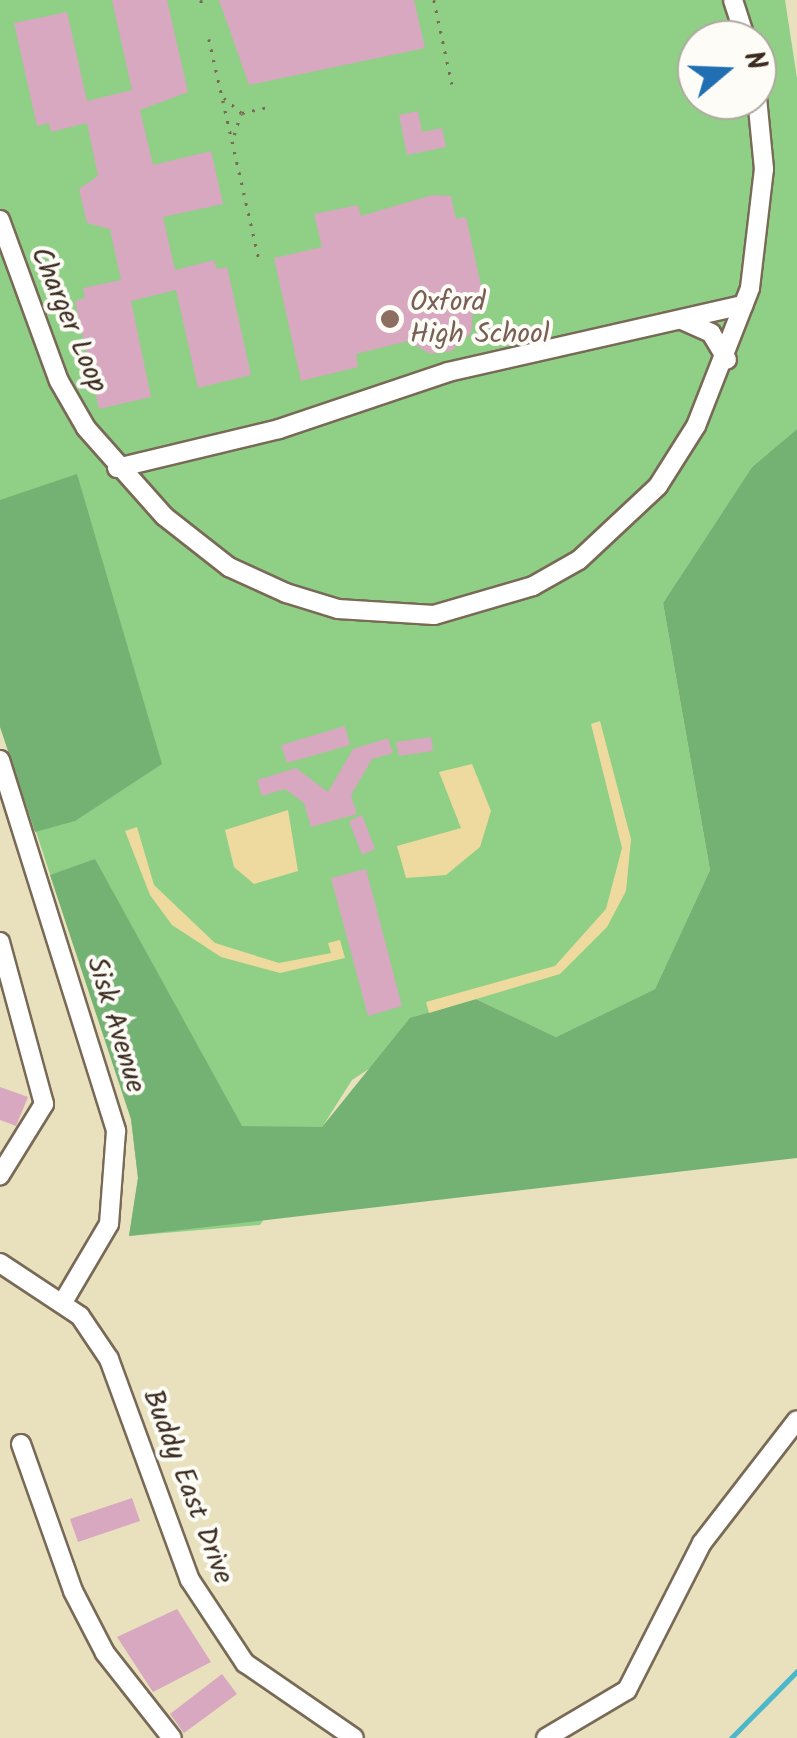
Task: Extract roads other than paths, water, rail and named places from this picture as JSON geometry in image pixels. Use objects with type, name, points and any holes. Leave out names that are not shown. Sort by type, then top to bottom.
[{"type":"street","name":"Charger Loop","points":[[1,230],[8,275],[59,381],[118,468],[229,567],[338,608],[434,615],[533,586],[616,533],[658,486],[727,360],[744,305],[764,169],[759,120]]},
{"type":"street","points":[[118,468],[280,429],[407,383],[744,305]]},
{"type":"street","points":[[678,319],[711,333],[727,360]]},
{"type":"street","name":"Sisk Avenue","points":[[2,771],[116,1131],[110,1224],[63,1302]]},
{"type":"street","points":[[0,942],[44,1104],[0,1175]]},
{"type":"street","name":"Buddy East Drive","points":[[0,1262],[80,1316],[108,1359],[203,1605],[245,1663],[354,1738]]},
{"type":"street","points":[[546,1738],[627,1690],[702,1543],[797,1420]]},
{"type":"street","points":[[21,1444],[81,1607],[172,1738]]},
{"type":"waterway","points":[[731,1738],[797,1671]]},
{"type":"place","name":"Oxford High School","points":[[390,319]]}]
